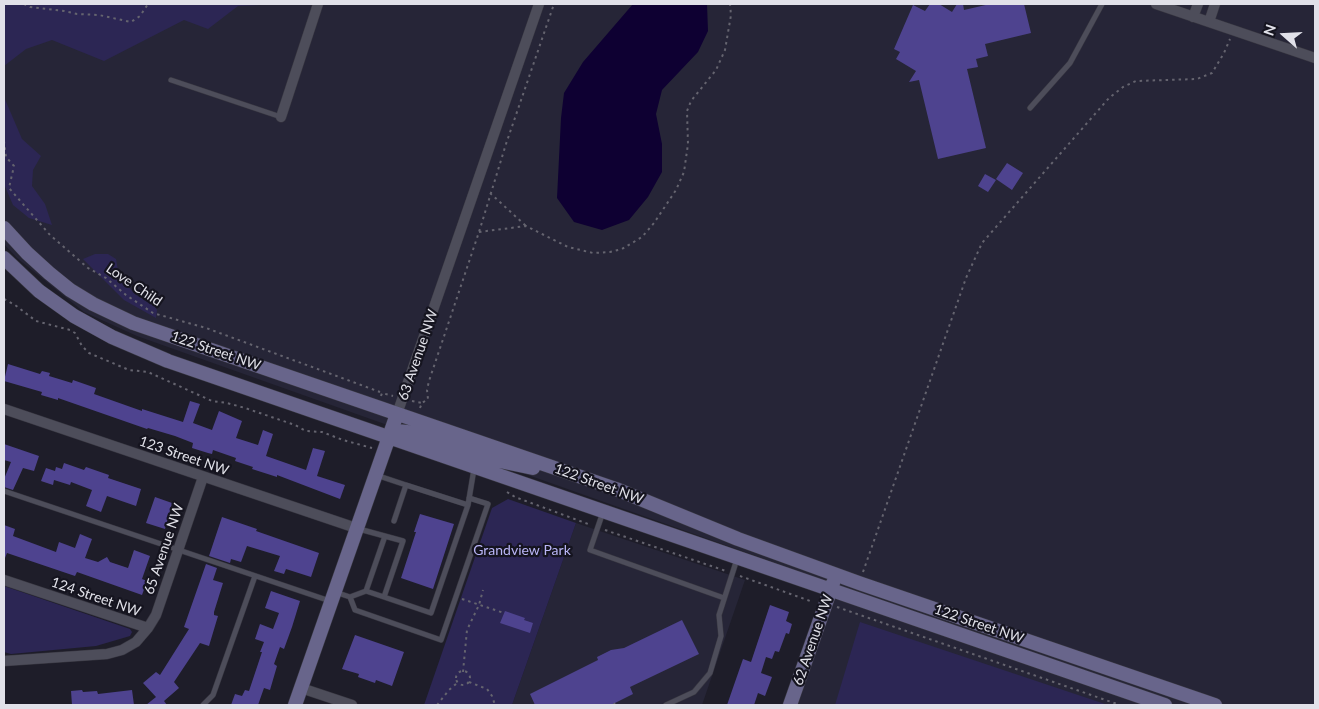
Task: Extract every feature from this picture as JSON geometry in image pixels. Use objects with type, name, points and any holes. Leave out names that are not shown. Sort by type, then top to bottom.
[{"type":"main road","name":"122 Street NW","points":[[4,228],[21,248],[49,273],[84,299],[104,310],[142,326],[628,494],[738,540],[859,584],[1215,705]]},
{"type":"main road","name":"122 Street NW","points":[[4,258],[39,291],[74,316],[112,337],[168,361],[1165,705]]},
{"type":"main road","name":"63 Avenue NW","points":[[295,705],[375,474],[398,414]]},
{"type":"main road","points":[[389,437],[396,431],[407,432],[495,460],[575,475]]},
{"type":"main road","name":"62 Avenue NW","points":[[790,705],[836,575]]},
{"type":"street","points":[[281,117],[318,4]]},
{"type":"street","name":"63 Avenue NW","points":[[398,414],[539,4]]},
{"type":"street","points":[[1156,4],[1315,58]]},
{"type":"street","points":[[1193,17],[1198,4]]},
{"type":"street","points":[[1209,22],[1215,4]]},
{"type":"street","name":"123 Street NW","points":[[4,409],[356,528]]},
{"type":"street","name":"65 Avenue NW","points":[[148,628],[156,615],[203,477]]},
{"type":"street","name":"124 Street NW","points":[[4,580],[148,628],[130,646],[114,653],[4,662]]},
{"type":"street","points":[[301,688],[352,705]]},
{"type":"lane","points":[[1030,108],[1070,63],[1102,4]]},
{"type":"lane","points":[[171,80],[281,117]]},
{"type":"lane","points":[[4,491],[255,576],[333,596],[350,597],[366,591],[431,612],[468,505],[474,466]]},
{"type":"lane","points":[[375,474],[468,505]]},
{"type":"lane","points":[[394,521],[406,485]]},
{"type":"lane","points":[[350,597],[355,610],[441,640],[488,504],[470,498]]},
{"type":"lane","points":[[604,511],[590,550],[724,598]]},
{"type":"lane","points":[[356,528],[403,541],[384,597]]},
{"type":"lane","points":[[366,591],[385,536]]},
{"type":"lane","points":[[666,705],[694,692],[710,673],[721,636],[718,615],[737,558]]},
{"type":"lane","points":[[203,705],[213,695],[255,576]]},
{"type":"path","points":[[24,4],[30,7],[77,14],[99,15],[131,22],[140,16],[148,4]]},
{"type":"path","points":[[422,403],[428,399],[429,381],[554,4]]},
{"type":"path","points":[[490,193],[526,226],[568,247],[593,253],[610,252],[622,249],[637,241],[648,231],[676,190],[684,172],[688,144],[687,111],[691,101],[716,70],[725,50],[731,15],[730,4]]},
{"type":"path","points":[[859,584],[966,278],[982,243],[1110,98],[1123,87],[1136,81],[1198,79],[1212,73],[1224,54],[1233,30]]},
{"type":"path","name":"Love Child","points":[[4,141],[6,157],[14,166],[9,188],[50,235],[88,268],[106,278],[126,295],[153,313],[206,328],[380,392]]},
{"type":"path","points":[[479,232],[526,226]]},
{"type":"path","points":[[4,299],[36,321],[70,330],[75,333],[88,353],[128,370],[148,372],[212,401],[236,405],[306,431],[322,432],[369,447]]},
{"type":"path","points":[[507,491],[515,497],[598,527],[816,602]]},
{"type":"path","points":[[463,672],[467,630],[483,590]]},
{"type":"path","points":[[460,598],[504,613]]},
{"type":"path","points":[[840,608],[1120,705]]},
{"type":"path","points":[[463,672],[469,675],[468,682]]},
{"type":"path","points":[[458,683],[457,675],[463,672]]},
{"type":"path","points":[[458,683],[463,685],[468,682],[487,689],[495,705]]},
{"type":"path","points":[[437,705],[448,690],[458,683]]},
{"type":"shaded area","points":[[4,4],[1315,4],[1315,705],[790,705],[832,583],[137,336],[84,312],[17,258],[4,244]]},
{"type":"shaded area","points":[[633,4],[707,4],[708,31],[698,52],[662,90],[656,114],[662,144],[662,172],[648,197],[629,220],[602,230],[574,222],[557,198],[564,93],[583,62]]},
{"type":"shaded area","points":[[576,523],[745,580],[702,705],[512,705]]},
{"type":"green space","points":[[4,4],[283,4],[238,6],[208,29],[184,20],[104,61],[52,40],[26,49],[4,66]]},
{"type":"green space","points":[[4,97],[22,139],[41,156],[33,170],[32,186],[45,204],[52,225],[29,218],[13,205],[4,184]]},
{"type":"green space","points":[[95,254],[108,254],[116,259],[119,277],[136,295],[154,305],[157,310],[156,318],[124,300],[83,259]]},
{"type":"green space","name":"Grandview Park","points":[[508,499],[576,523],[512,705],[424,705],[492,508]]},
{"type":"green space","points":[[4,586],[130,629],[132,632],[130,636],[96,646],[11,654],[4,652]]},
{"type":"green space","points":[[860,622],[1108,705],[835,705]]},
{"type":"building","points":[[930,4],[939,4],[952,12],[957,4],[963,4],[964,10],[990,4],[1024,4],[1031,33],[985,44],[988,56],[976,59],[978,67],[967,69],[986,148],[938,159],[919,80],[909,82],[916,71],[896,59],[900,52],[894,49],[913,5],[925,11]]},
{"type":"building","points":[[1007,163],[1023,173],[1012,190],[996,179]]},
{"type":"building","points":[[985,174],[996,180],[988,192],[978,186]]},
{"type":"building","points":[[8,364],[40,374],[42,371],[50,373],[49,376],[72,383],[73,380],[96,388],[94,394],[142,411],[142,409],[183,422],[190,401],[200,404],[193,423],[212,430],[219,411],[242,421],[236,438],[258,445],[263,430],[273,434],[266,456],[306,470],[313,448],[325,451],[317,476],[345,485],[340,499],[277,475],[277,477],[252,469],[253,467],[235,461],[236,458],[213,450],[212,454],[192,448],[193,443],[175,436],[147,429],[58,398],[58,400],[41,395],[42,392],[4,381]]},
{"type":"building","points":[[4,444],[39,456],[34,471],[23,468],[13,490],[4,487],[4,479],[11,462],[4,460]]},
{"type":"building","points":[[64,463],[84,470],[86,467],[109,475],[108,478],[141,489],[136,506],[107,496],[101,512],[86,506],[92,490],[71,482],[70,485],[54,480],[53,485],[41,481],[46,468],[55,471],[56,467],[62,469]]},
{"type":"building","points":[[155,497],[172,503],[165,529],[146,523]]},
{"type":"building","points":[[420,514],[454,524],[433,589],[401,578]]},
{"type":"building","points":[[222,517],[319,553],[311,577],[286,569],[284,574],[274,571],[280,556],[247,546],[241,562],[231,559],[230,563],[209,556]]},
{"type":"building","points":[[4,525],[15,529],[13,536],[56,552],[59,542],[75,548],[80,534],[92,539],[85,558],[98,562],[107,557],[110,562],[128,568],[134,550],[150,556],[142,579],[147,581],[142,595],[77,572],[75,576],[7,553],[4,558]]},
{"type":"building","points":[[206,564],[217,568],[213,580],[223,583],[214,612],[214,615],[218,616],[209,646],[200,643],[174,682],[179,688],[164,701],[167,705],[146,705],[156,697],[143,683],[156,672],[160,675],[189,629],[184,627]]},
{"type":"building","points":[[271,591],[300,601],[284,649],[280,647],[274,664],[277,666],[270,690],[264,688],[258,705],[231,705],[235,694],[242,696],[245,690],[249,691],[264,642],[255,639],[260,624],[273,629],[279,613],[265,608]]},
{"type":"building","points":[[770,605],[789,612],[786,621],[792,624],[789,634],[786,633],[779,652],[775,651],[772,659],[766,657],[761,673],[772,677],[765,696],[758,693],[754,705],[727,705],[743,659],[751,662]]},
{"type":"building","points":[[505,611],[533,623],[530,633],[500,623]]},
{"type":"building","points":[[682,620],[699,654],[630,687],[633,694],[611,705],[535,705],[530,694],[598,660],[597,657],[611,650],[624,648]]},
{"type":"building","points":[[355,635],[404,652],[392,686],[376,680],[375,683],[358,677],[359,674],[342,669]]},
{"type":"building","points":[[82,690],[83,692],[97,691],[98,694],[132,690],[134,705],[72,705],[71,691]]}]
